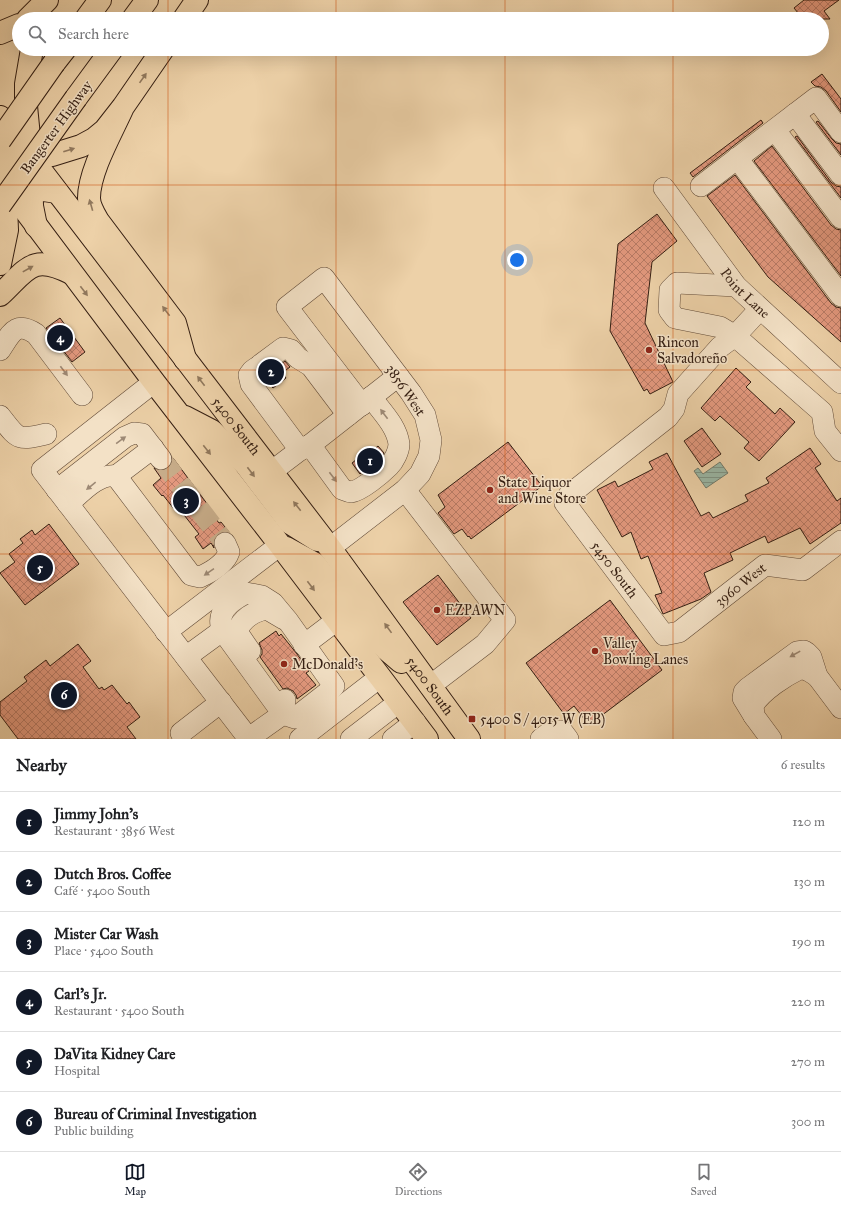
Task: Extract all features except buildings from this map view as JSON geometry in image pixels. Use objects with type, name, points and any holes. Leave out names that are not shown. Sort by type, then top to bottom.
[{"type":"main road","points":[[36,12],[48,0]]},
{"type":"main road","points":[[44,12],[48,0]]},
{"type":"main road","points":[[91,12],[100,0]]},
{"type":"main road","points":[[138,12],[147,0]]},
{"type":"main road","points":[[189,12],[197,0]]},
{"type":"main road","points":[[0,33],[12,28]]},
{"type":"main road","points":[[31,56],[26,84],[26,106],[31,157],[32,206],[36,226]]},
{"type":"main road","points":[[0,264],[7,230],[2,181],[3,139],[59,56]]},
{"type":"main road","name":"Bangerter Highway","points":[[0,206],[107,56]]},
{"type":"main road","points":[[3,139],[31,157],[52,155],[66,151],[94,139],[105,130],[123,107],[158,56]]},
{"type":"main road","points":[[123,107],[97,165],[92,181],[89,198],[90,203],[98,221],[175,323],[185,359]]},
{"type":"main road","name":"5400 South","points":[[31,157],[330,548],[468,739]]},
{"type":"main road","points":[[2,181],[57,192]]},
{"type":"main road","points":[[2,181],[421,731]]},
{"type":"main road","points":[[0,295],[21,273],[33,266],[51,264],[71,273]]},
{"type":"main road","points":[[178,413],[212,431],[246,464],[290,523],[330,548]]},
{"type":"main road","points":[[280,545],[315,564],[351,611],[387,650],[430,686]]},
{"type":"street","points":[[701,186],[816,98],[841,132]]},
{"type":"street","points":[[795,114],[841,175]]},
{"type":"street","points":[[775,130],[841,218]]},
{"type":"street","points":[[737,158],[841,296]]},
{"type":"street","name":"Point Lane","points":[[664,188],[736,286],[841,383]]},
{"type":"street","name":"3856 West","points":[[330,548],[405,490],[420,474],[429,456],[431,440],[425,415],[398,376],[324,278],[287,307],[355,409]]},
{"type":"street","points":[[736,286],[677,283],[670,290],[669,310],[675,318],[720,327],[735,336],[822,412],[825,431],[841,451]]},
{"type":"street","points":[[735,336],[760,309]]},
{"type":"street","points":[[0,350],[15,329],[27,328],[36,334],[82,395]]},
{"type":"street","points":[[0,358],[12,353],[23,341],[36,334]]},
{"type":"street","name":"5450 South","points":[[664,635],[565,503],[569,494],[668,417],[674,409],[678,394],[720,347],[735,336]]},
{"type":"street","points":[[283,348],[291,350],[298,358],[303,373],[355,409],[393,426],[397,434],[399,446],[390,466],[360,489],[350,492],[342,489],[275,416],[251,384],[249,375],[252,371],[283,348]]},
{"type":"street","points":[[271,472],[305,448],[398,376]]},
{"type":"street","points":[[154,382],[42,470],[249,738],[283,714],[285,697],[230,631],[220,625],[221,615],[226,607],[246,593],[262,596],[273,602],[334,686],[295,718],[283,714]]},
{"type":"street","points":[[0,416],[19,438],[46,434]]},
{"type":"street","points":[[134,433],[142,434],[157,453],[116,476],[109,475],[63,497],[125,437],[134,433]]},
{"type":"street","points":[[116,476],[191,575],[200,577],[226,559],[229,552],[225,543]]},
{"type":"street","points":[[405,490],[505,620],[485,644],[430,686]]},
{"type":"street","name":"3960 West","points":[[664,635],[679,632],[765,565],[803,570],[841,541]]},
{"type":"street","points":[[166,632],[280,545]]},
{"type":"street","points":[[186,657],[230,631],[255,612],[267,609],[288,621]]},
{"type":"street","points":[[304,645],[337,620]]},
{"type":"street","points":[[771,739],[754,716],[753,705],[758,697],[791,673],[801,668],[817,676],[841,708]]},
{"type":"street","points":[[300,739],[380,677]]},
{"type":"street","points":[[181,733],[221,702]]},
{"type":"street","points":[[350,739],[399,702]]},
{"type":"street","points":[[373,722],[386,739]]},
{"type":"street","points":[[393,739],[421,731]]},
{"type":"street","points":[[540,739],[549,733],[562,731],[568,739]]},
{"type":"shaded area","points":[[720,462],[728,473],[706,488],[694,471],[698,468],[703,474]]},
{"type":"tunnel","points":[[161,459],[225,543]]},
{"type":"place","name":"Carl's Jr.","points":[[60,338]]},
{"type":"place","name":"Rincon Salvadoreño","points":[[649,350]]},
{"type":"place","name":"Dutch Bros. Coffee","points":[[271,372]]},
{"type":"place","name":"Jimmy John's","points":[[370,461]]},
{"type":"place","name":"State Liquor and Wine Store","points":[[490,490]]},
{"type":"place","name":"Mister Car Wash","points":[[186,501]]},
{"type":"place","name":"DaVita Kidney Care","points":[[40,568]]},
{"type":"place","name":"EZPAWN","points":[[437,610]]},
{"type":"place","name":"Valley Bowling Lanes","points":[[595,651]]},
{"type":"place","name":"McDonald's","points":[[284,664]]},
{"type":"place","name":"Bureau of Criminal Investigation","points":[[64,695]]},
{"type":"place","name":"5400 S / 4015 W (EB)","points":[[472,719]]}]
